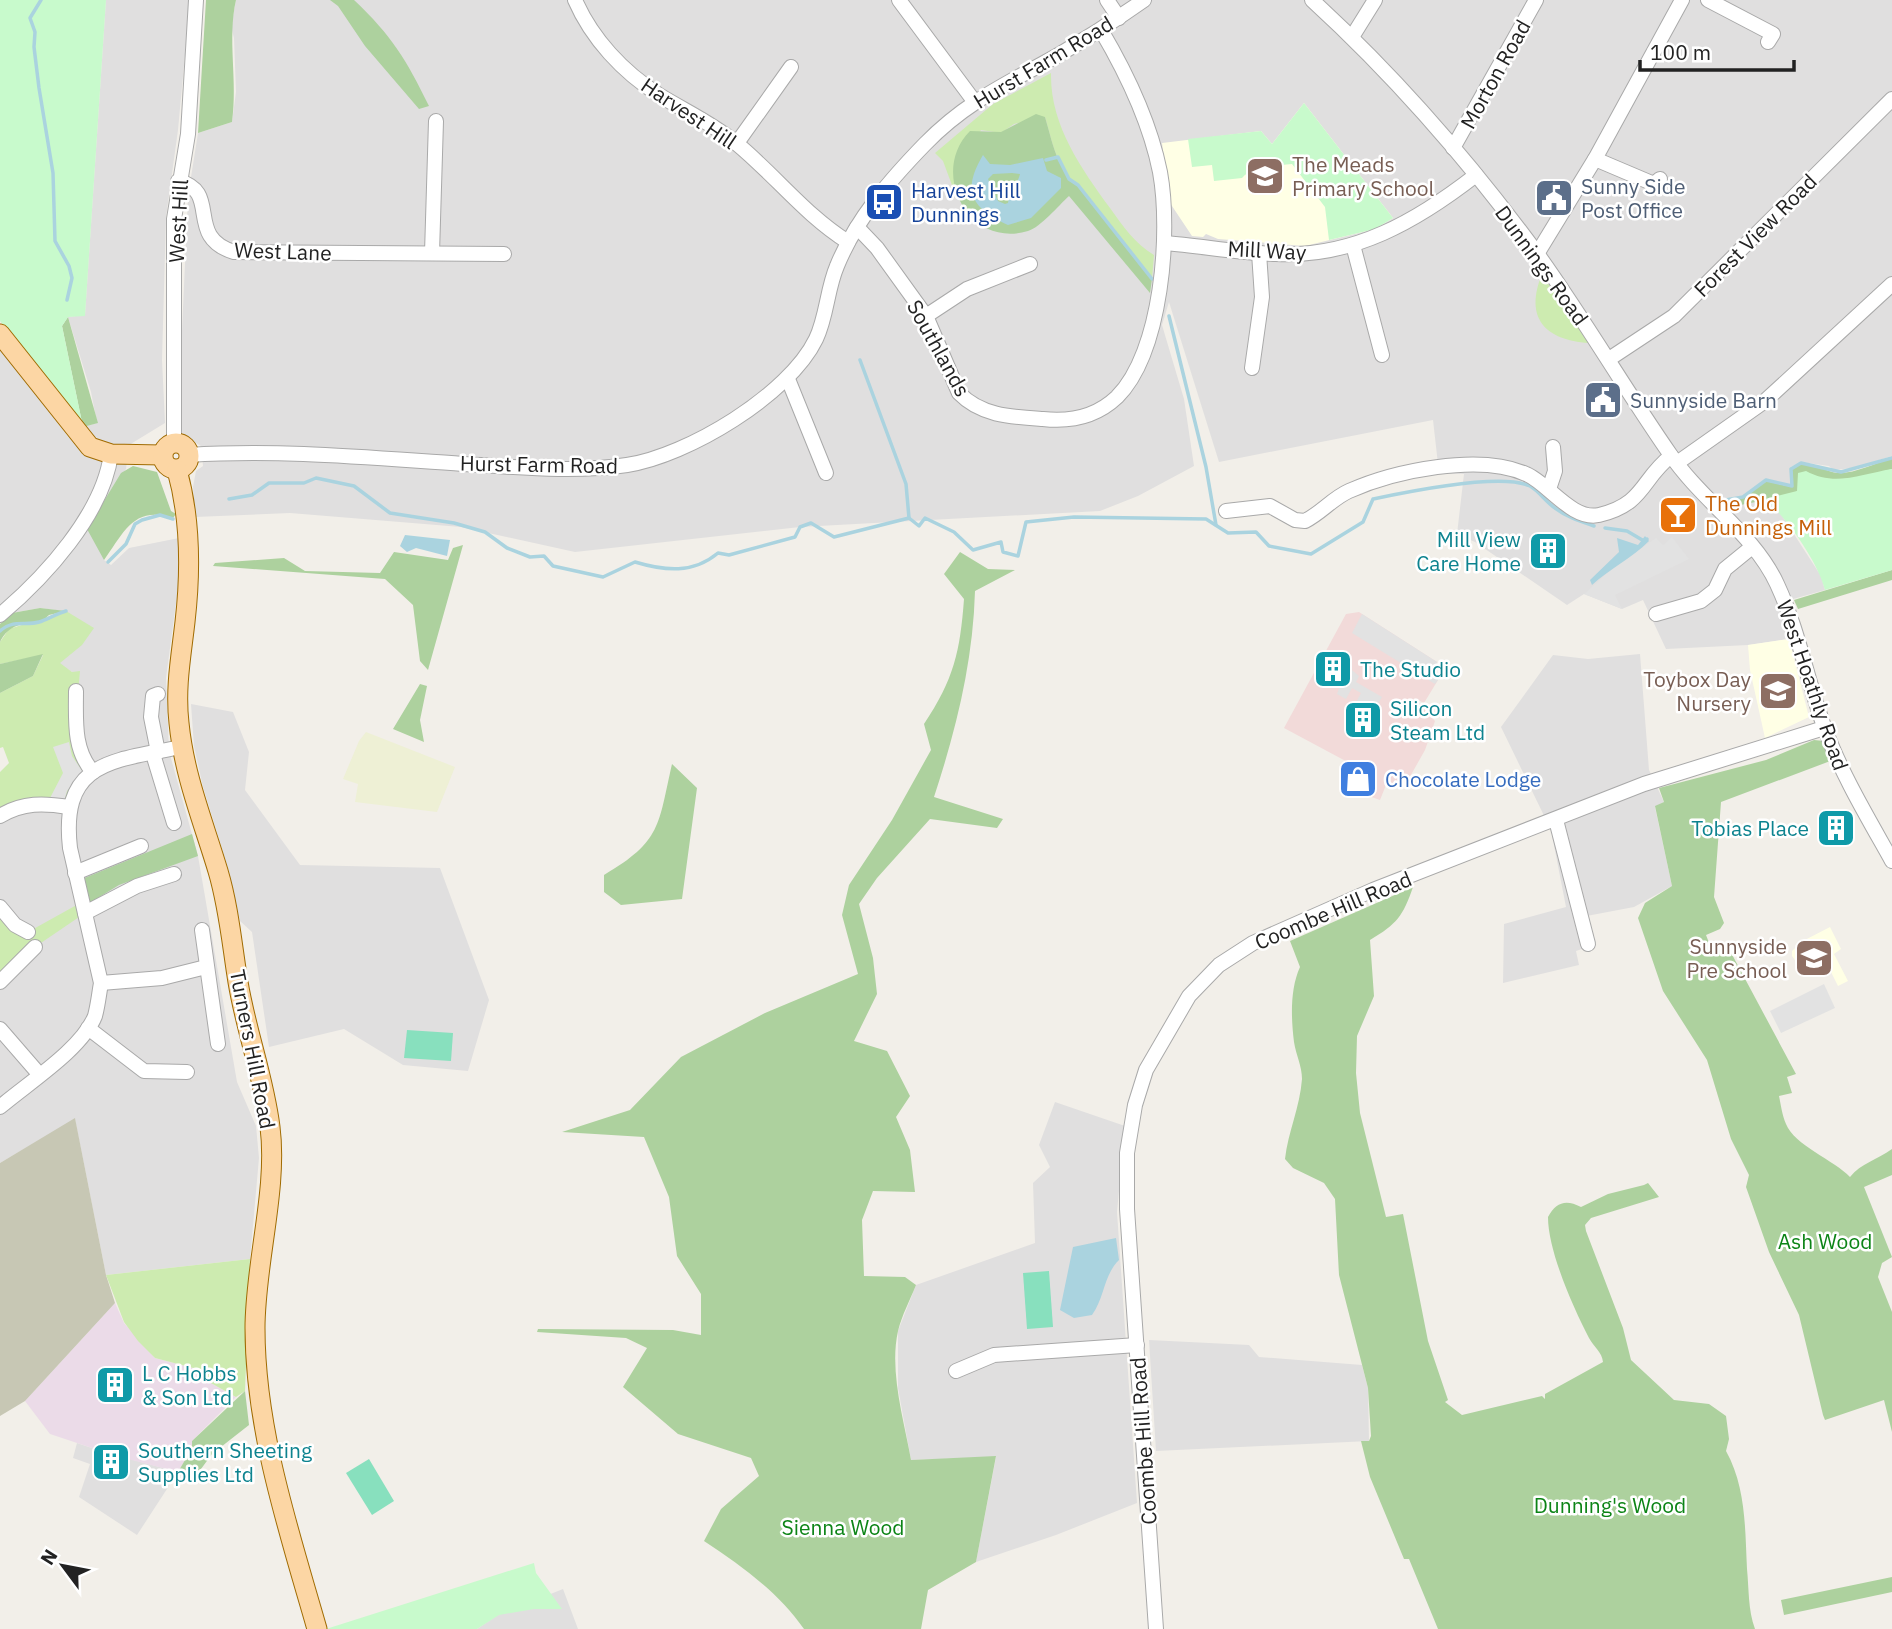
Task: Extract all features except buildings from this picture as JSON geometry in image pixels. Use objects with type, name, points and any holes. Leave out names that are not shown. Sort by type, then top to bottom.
[{"type":"main road","points":[[0,334],[90,447],[111,454],[176,455]]},
{"type":"main road","name":"Turners Hill Road","points":[[176,455],[189,523],[190,576],[176,679],[181,747],[192,795],[219,874],[233,937],[238,983],[270,1128],[271,1171],[260,1252],[255,1327],[258,1401],[317,1629]]},
{"type":"street","name":"West Hill","points":[[176,455],[172,346],[174,219],[178,181],[188,134],[197,0]]},
{"type":"street","name":"Harvest Hill","points":[[575,0],[600,44],[629,71],[658,94],[699,116],[737,143],[830,230],[848,242]]},
{"type":"street","points":[[899,0],[974,101]]},
{"type":"street","points":[[1107,0],[1119,18]]},
{"type":"street","name":"Hurst Farm Road","points":[[176,455],[316,454],[505,466],[603,468],[659,457],[756,406],[788,379],[816,339],[836,267],[848,242],[894,176],[928,141],[974,101],[1101,30],[1144,0]]},
{"type":"street","name":"Dunnings Road","points":[[1312,0],[1388,73],[1476,176],[1537,254],[1674,460],[1752,547]]},
{"type":"street","points":[[1352,37],[1375,0]]},
{"type":"street","name":"Morton Road","points":[[1453,148],[1536,0]]},
{"type":"street","points":[[1537,254],[1595,159],[1682,0]]},
{"type":"street","points":[[1708,0],[1772,35]]},
{"type":"street","name":"Southlands","points":[[857,227],[877,248],[926,316],[959,393],[968,402],[992,413],[1072,421],[1115,399],[1132,374],[1151,329],[1158,299],[1164,243],[1160,172],[1140,104],[1101,30]]},
{"type":"street","points":[[737,143],[791,67]]},
{"type":"street","name":"Forest View Road","points":[[1609,359],[1674,316],[1892,99]]},
{"type":"street","points":[[432,253],[436,121]]},
{"type":"street","points":[[1595,159],[1655,185]]},
{"type":"street","name":"Mill Way","points":[[1164,243],[1259,253],[1299,254],[1353,245],[1375,240],[1399,228],[1476,176]]},
{"type":"street","name":"West Lane","points":[[178,181],[192,184],[199,190],[205,225],[210,235],[216,243],[234,252],[504,254]]},
{"type":"street","points":[[1353,245],[1382,355]]},
{"type":"street","points":[[1252,368],[1262,297],[1259,253]]},
{"type":"street","points":[[926,316],[967,289],[1030,264]]},
{"type":"street","points":[[1226,511],[1270,506],[1295,520],[1305,521],[1346,492],[1393,476],[1432,467],[1504,467],[1523,472],[1583,512],[1598,515],[1633,500],[1661,463],[1674,460],[1765,401],[1892,284]]},
{"type":"street","points":[[788,379],[826,473]]},
{"type":"street","points":[[1549,489],[1555,471],[1553,447]]},
{"type":"street","points":[[0,615],[40,579],[72,538],[109,474],[111,454]]},
{"type":"street","points":[[1656,614],[1701,601],[1715,590],[1725,569],[1752,547]]},
{"type":"street","name":"West Hoathly Road","points":[[1752,547],[1777,583],[1801,641],[1825,728],[1848,782],[1892,860]]},
{"type":"street","points":[[76,691],[78,747],[83,761],[93,772]]},
{"type":"street","points":[[158,694],[153,696],[151,717],[156,753],[174,823]]},
{"type":"street","name":"Coombe Hill Road","points":[[1156,1629],[1127,1209],[1127,1153],[1135,1105],[1146,1070],[1189,996],[1219,965],[1253,943],[1325,910],[1644,784],[1825,728]]},
{"type":"street","points":[[0,1107],[62,1056],[88,1028],[94,1017],[101,983],[75,873],[68,829],[72,797],[93,772],[129,756],[181,747]]},
{"type":"street","points":[[0,816],[14,807],[42,803],[69,807]]},
{"type":"street","points":[[1556,820],[1588,944]]},
{"type":"street","points":[[75,873],[141,846]]},
{"type":"street","points":[[85,914],[137,886],[174,874]]},
{"type":"street","points":[[0,907],[20,932]]},
{"type":"street","points":[[202,930],[218,1044]]},
{"type":"street","points":[[0,982],[36,947]]},
{"type":"street","points":[[101,983],[162,978],[206,967]]},
{"type":"street","points":[[0,1028],[38,1074]]},
{"type":"street","points":[[88,1028],[144,1072],[187,1072]]},
{"type":"street","points":[[956,1371],[994,1355],[1137,1345]]},
{"type":"shaded area","points":[[106,0],[190,0],[178,130],[166,217],[162,360],[165,423],[129,445],[126,469],[117,483],[104,560],[111,565],[129,548],[179,538],[180,573],[166,678],[169,751],[198,856],[237,1082],[256,1126],[259,1158],[250,1259],[106,1275],[75,1119],[0,1163],[0,982],[38,929],[28,932],[0,907],[0,816],[83,761],[72,672],[43,654],[0,664],[0,642],[64,611],[40,608],[12,613],[0,611],[0,347],[69,438],[83,427],[97,423],[91,392],[68,317],[85,315]]},
{"type":"shaded area","points":[[236,0],[1892,0],[1892,456],[1854,468],[1833,470],[1829,466],[1801,462],[1791,467],[1791,486],[1767,479],[1742,497],[1719,501],[1725,508],[1765,499],[1779,511],[1821,576],[1825,590],[1779,603],[1789,639],[1748,645],[1666,649],[1643,600],[1622,609],[1584,594],[1567,605],[1475,542],[1457,534],[1464,474],[1439,473],[1433,420],[1219,462],[1169,302],[1162,325],[1184,399],[1194,466],[1138,496],[1100,511],[800,527],[575,552],[461,527],[290,513],[195,517],[193,487],[196,471],[203,466],[201,446],[183,435],[178,421],[188,196],[198,133],[232,122],[236,92],[231,26]]},
{"type":"shaded area","name":"The Meads Primary School","points":[[1304,103],[1393,218],[1375,229],[1305,246],[1218,239],[1206,234],[1203,237],[1192,236],[1170,203],[1162,143],[1261,131],[1272,144]]},
{"type":"shaded area","name":"The Old Dunnings Mill","points":[[1672,537],[1689,559],[1615,595],[1622,609],[1584,594],[1617,564],[1656,538],[1663,545]]},
{"type":"shaded area","points":[[1359,612],[1437,662],[1434,671],[1438,680],[1424,703],[1414,698],[1435,721],[1425,750],[1403,789],[1386,785],[1380,800],[1346,788],[1355,766],[1284,728],[1346,614]]},
{"type":"shaded area","points":[[1362,614],[1437,662],[1434,671],[1438,680],[1435,684],[1352,633]]},
{"type":"shaded area","name":"Toybox Day Nursery","points":[[1789,639],[1809,717],[1765,738],[1750,670],[1748,645]]},
{"type":"shaded area","points":[[1640,654],[1649,770],[1664,802],[1655,807],[1672,886],[1634,907],[1576,918],[1582,949],[1576,951],[1579,965],[1503,983],[1504,924],[1566,907],[1551,830],[1501,727],[1553,655],[1588,659]]},
{"type":"shaded area","points":[[1347,666],[1359,676],[1356,682],[1382,697],[1371,716],[1354,706],[1361,693],[1352,688],[1346,699],[1337,694]]},
{"type":"shaded area","points":[[191,704],[233,712],[249,752],[245,790],[300,865],[440,868],[489,1000],[468,1071],[403,1065],[344,1029],[269,1047],[252,932],[240,921],[228,868],[203,787],[194,746]]},
{"type":"shaded area","points":[[366,732],[455,767],[437,812],[355,802],[358,784],[343,779],[359,741]]},
{"type":"shaded area","points":[[69,742],[72,756],[83,772],[67,791],[64,802],[50,798],[63,773],[53,747]]},
{"type":"shaded area","name":"Sunnyside Pre School","points":[[1830,927],[1841,949],[1834,954],[1848,981],[1838,986],[1825,960],[1805,964],[1797,963],[1792,956],[1792,951],[1801,942]]},
{"type":"shaded area","points":[[1824,984],[1835,1008],[1781,1033],[1770,1011]]},
{"type":"shaded area","points":[[1055,1102],[1125,1126],[1117,1212],[1137,1503],[1056,1535],[976,1562],[996,1457],[911,1460],[898,1388],[898,1331],[916,1285],[1035,1243],[1033,1183],[1050,1167],[1039,1145]]},
{"type":"shaded area","points":[[75,1118],[106,1275],[115,1303],[25,1401],[0,1416],[0,1163]]},
{"type":"shaded area","points":[[115,1303],[124,1323],[155,1358],[201,1370],[200,1377],[236,1397],[192,1441],[192,1448],[178,1472],[120,1457],[115,1472],[103,1468],[107,1453],[50,1434],[25,1401]]},
{"type":"shaded area","points":[[1149,1340],[1249,1345],[1259,1357],[1362,1365],[1368,1388],[1369,1441],[1156,1451]]},
{"type":"shaded area","points":[[77,1443],[107,1453],[103,1468],[115,1471],[119,1456],[178,1472],[137,1535],[79,1497],[90,1464],[73,1458]]},
{"type":"shaded area","points":[[563,1589],[578,1629],[477,1629],[498,1615]]},
{"type":"green space","points":[[0,0],[106,0],[85,316],[68,317],[62,326],[83,427],[0,321]]},
{"type":"green space","points":[[206,0],[236,0],[232,30],[234,107],[232,122],[198,133]]},
{"type":"green space","points":[[330,0],[354,0],[379,25],[397,49],[429,106],[419,109],[365,46],[338,6]]},
{"type":"green space","points":[[1051,73],[1056,110],[1069,145],[1088,177],[1125,228],[1141,246],[1154,255],[1152,279],[1065,172],[1056,154],[1045,117],[1014,124],[1001,133],[981,130],[954,176],[956,196],[943,161],[935,153],[993,104]]},
{"type":"green space","points":[[1304,103],[1393,218],[1375,229],[1329,240],[1325,207],[1292,164],[1259,168],[1242,178],[1214,181],[1212,165],[1192,167],[1188,139],[1261,131],[1272,144]]},
{"type":"green space","points":[[1036,114],[1045,117],[1056,154],[1065,172],[1152,279],[1150,293],[1069,196],[1033,229],[1007,234],[988,229],[972,218],[961,203],[953,166],[958,148],[970,131],[1001,132]]},
{"type":"green space","points":[[1542,274],[1589,343],[1561,337],[1542,324],[1536,303]]},
{"type":"green space","points":[[68,317],[98,423],[83,427],[62,326]]},
{"type":"green space","points":[[1892,456],[1892,469],[1859,478],[1822,480],[1787,496],[1725,508],[1722,504],[1744,497],[1765,481],[1792,487],[1791,470],[1802,464],[1844,473],[1891,459]]},
{"type":"green space","points":[[133,466],[157,472],[171,511],[176,514],[173,518],[149,515],[139,518],[124,531],[104,560],[87,529],[121,473]]},
{"type":"green space","points":[[1892,469],[1892,570],[1825,590],[1801,541],[1765,499],[1797,491],[1798,473],[1806,471],[1817,476],[1838,479]]},
{"type":"green space","points":[[463,545],[428,670],[420,661],[413,605],[385,579],[213,566],[215,563],[284,558],[305,571],[380,573],[394,552],[448,560],[453,548]]},
{"type":"green space","name":"Sienna Wood","points":[[960,552],[988,569],[1015,570],[975,591],[971,644],[962,696],[934,797],[1003,819],[997,828],[930,819],[877,878],[859,904],[873,958],[877,994],[854,1041],[887,1051],[910,1096],[896,1117],[910,1150],[915,1192],[873,1191],[862,1220],[864,1276],[905,1277],[916,1285],[898,1331],[895,1362],[898,1396],[911,1460],[996,1456],[976,1562],[928,1590],[921,1629],[804,1629],[783,1603],[758,1580],[704,1541],[721,1509],[759,1476],[751,1458],[678,1434],[623,1387],[647,1348],[626,1338],[537,1332],[538,1329],[673,1330],[701,1335],[701,1294],[677,1256],[669,1197],[644,1137],[562,1132],[630,1110],[681,1057],[765,1013],[858,974],[842,915],[849,885],[892,820],[931,750],[924,724],[949,679],[954,664],[964,599],[944,574]]},
{"type":"green space","points":[[1892,570],[1892,580],[1798,609],[1794,600]]},
{"type":"green space","points":[[40,608],[66,611],[49,615],[41,622],[12,628],[0,642],[0,624],[12,613]]},
{"type":"green space","points":[[66,611],[94,628],[82,645],[60,663],[72,672],[80,671],[76,714],[93,772],[69,807],[0,816],[0,772],[9,763],[3,747],[0,748],[0,693],[33,676],[43,655],[0,664],[0,642],[9,629]]},
{"type":"green space","points":[[43,654],[33,676],[0,693],[0,664]]},
{"type":"green space","points":[[420,684],[427,686],[420,720],[424,742],[393,729]]},
{"type":"green space","name":"Ash Wood","points":[[1814,740],[1824,741],[1833,760],[1721,802],[1714,897],[1724,923],[1720,929],[1706,935],[1711,948],[1714,947],[1716,951],[1728,947],[1796,1074],[1787,1077],[1792,1093],[1779,1096],[1790,1132],[1850,1177],[1859,1168],[1892,1149],[1892,1175],[1864,1187],[1892,1257],[1882,1263],[1878,1277],[1892,1312],[1892,1432],[1884,1400],[1825,1420],[1799,1315],[1769,1252],[1746,1187],[1749,1175],[1731,1139],[1707,1060],[1663,991],[1638,918],[1645,903],[1672,886],[1655,806],[1664,802],[1659,788],[1766,760]]},
{"type":"green space","points":[[672,764],[697,788],[682,899],[621,905],[604,892],[604,875],[637,852],[654,830],[660,817]]},
{"type":"green space","points":[[192,834],[198,856],[119,885],[88,904],[82,879]]},
{"type":"green space","name":"Dunning's Wood","points":[[1413,887],[1398,918],[1370,940],[1374,996],[1357,1036],[1356,1073],[1360,1113],[1386,1217],[1403,1214],[1428,1341],[1448,1400],[1445,1402],[1462,1415],[1542,1396],[1545,1399],[1545,1394],[1603,1362],[1562,1279],[1552,1246],[1548,1217],[1554,1208],[1562,1203],[1581,1207],[1608,1194],[1648,1183],[1659,1197],[1591,1218],[1585,1225],[1586,1231],[1623,1328],[1631,1360],[1674,1400],[1709,1404],[1726,1416],[1729,1439],[1726,1451],[1741,1493],[1749,1599],[1755,1629],[1438,1629],[1409,1559],[1404,1559],[1370,1477],[1361,1441],[1369,1441],[1371,1436],[1368,1388],[1339,1275],[1335,1199],[1324,1183],[1293,1168],[1285,1159],[1302,1079],[1294,1042],[1292,1014],[1294,985],[1300,967],[1290,941]]},
{"type":"green space","points":[[82,902],[85,913],[35,947],[0,982],[0,907],[28,932]]},
{"type":"green space","points":[[407,1030],[453,1033],[451,1061],[404,1058]]},
{"type":"green space","points":[[250,1259],[245,1391],[236,1397],[200,1377],[201,1370],[155,1358],[124,1322],[106,1275]]},
{"type":"green space","points":[[1049,1271],[1053,1327],[1027,1329],[1023,1273]]},
{"type":"green space","points":[[245,1391],[249,1425],[212,1454],[190,1484],[178,1472],[192,1448],[192,1441]]},
{"type":"green space","points":[[369,1459],[394,1501],[372,1515],[346,1473]]},
{"type":"green space","points":[[534,1563],[536,1573],[562,1609],[534,1609],[499,1615],[477,1629],[326,1629]]},
{"type":"green space","points":[[1892,1577],[1892,1592],[1784,1615],[1781,1600]]},
{"type":"water","points":[[983,155],[990,164],[1010,165],[1043,158],[1047,171],[1061,178],[1061,188],[1031,218],[1008,225],[978,205],[972,189],[976,168]],"holes":[[[993,174],[1020,174],[1008,203],[998,201],[988,179]]]},
{"type":"water","points":[[405,535],[450,540],[447,556],[416,548],[407,552],[400,546]]},
{"type":"water","points":[[1645,536],[1649,541],[1592,585],[1590,580],[1619,552],[1617,538],[1638,545]]},
{"type":"water","points":[[1116,1238],[1119,1260],[1110,1273],[1092,1315],[1074,1318],[1060,1310],[1073,1247]]},
{"type":"waterway","points":[[41,0],[30,18],[35,32],[39,88],[53,173],[55,241],[69,266],[72,278],[67,300]]},
{"type":"waterway","points":[[1046,160],[1058,157],[1069,179],[1078,185],[1152,279]]},
{"type":"waterway","points":[[1169,316],[1206,467],[1216,525]]},
{"type":"waterway","points":[[860,360],[906,484],[909,518],[919,526],[925,518],[954,532],[973,550],[1001,542],[1003,552],[1018,556],[1026,522],[1074,517],[1206,519],[1228,533],[1256,532],[1269,546],[1311,554],[1363,522],[1373,499],[1453,485],[1497,481],[1530,486],[1552,506],[1594,526]]},
{"type":"waterway","points":[[1720,501],[1743,497],[1766,480],[1792,486],[1791,469],[1801,463],[1841,472],[1892,458]]},
{"type":"waterway","points":[[229,499],[252,495],[269,483],[304,483],[316,478],[354,486],[390,513],[454,523],[485,532],[507,548],[530,557],[544,556],[553,566],[603,577],[635,562],[668,569],[699,565],[718,553],[729,555],[795,537],[800,527],[811,523],[834,537],[909,518]]},
{"type":"waterway","points":[[108,562],[126,544],[135,524],[160,515],[173,519]]},
{"type":"waterway","points":[[1605,528],[1627,531],[1644,541],[1647,539]]},
{"type":"waterway","points":[[0,631],[10,625],[39,622],[66,611]]},
{"type":"place","name":"The Meads Primary School","points":[[1265,176]]},
{"type":"place","name":"Sunny Side Post Office","points":[[1554,198]]},
{"type":"place","name":"Harvest Hill Dunnings","points":[[884,202]]},
{"type":"place","name":"Sunnyside Barn","points":[[1603,400]]},
{"type":"place","name":"The Old Dunnings Mill","points":[[1678,515]]},
{"type":"place","name":"Mill View Care Home","points":[[1548,551]]},
{"type":"place","name":"The Studio","points":[[1333,669]]},
{"type":"place","name":"Toybox Day Nursery","points":[[1778,691]]},
{"type":"place","name":"Silicon Steam Ltd","points":[[1363,720]]},
{"type":"place","name":"Chocolate Lodge","points":[[1358,779]]},
{"type":"place","name":"Tobias Place","points":[[1836,828]]},
{"type":"place","name":"Sunnyside Pre School","points":[[1814,958]]},
{"type":"place","name":"L C Hobbs & Son Ltd","points":[[115,1385]]},
{"type":"place","name":"Southern Sheeting Supplies Ltd","points":[[111,1462]]}]
